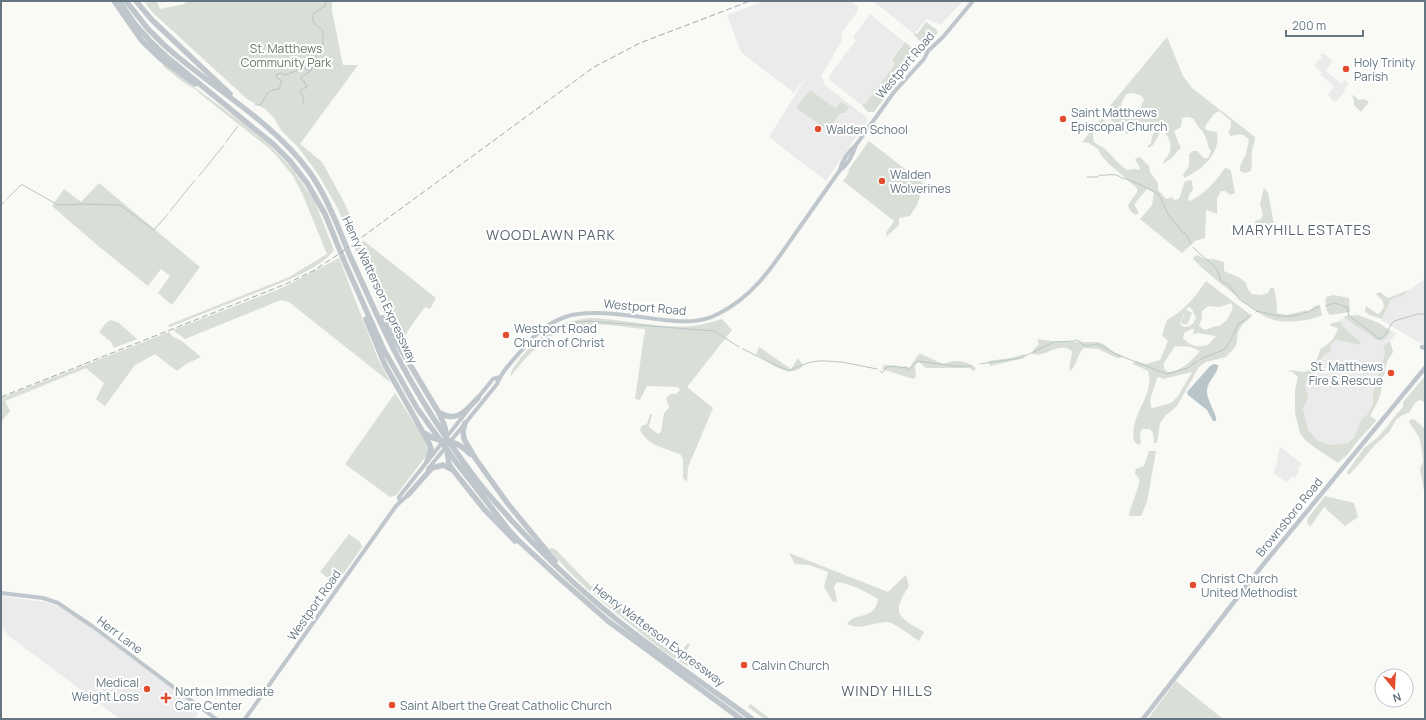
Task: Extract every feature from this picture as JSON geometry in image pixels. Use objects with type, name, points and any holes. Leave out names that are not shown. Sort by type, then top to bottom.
[{"type":"highway","points":[[109,1],[121,13]]},
{"type":"highway","points":[[114,1],[142,42],[154,53],[243,120]]},
{"type":"highway","name":"Henry Watterson Expressway","points":[[119,1],[135,24],[151,42],[279,149],[300,173],[318,200],[336,240],[344,263],[384,350],[417,408],[456,462],[520,542],[617,628],[741,719]]},
{"type":"highway","name":"Henry Watterson Expressway","points":[[126,1],[148,30],[163,44],[282,141],[309,172],[327,201],[352,260],[395,352],[437,422],[478,483],[545,556],[573,582],[632,631],[752,719]]},
{"type":"highway","points":[[136,1],[156,24],[253,116]]},
{"type":"highway","points":[[360,277],[392,336],[439,413],[445,427],[448,458],[453,470],[506,533],[559,578]]},
{"type":"highway","points":[[353,281],[385,365],[424,432],[431,449],[427,461]]},
{"type":"highway","points":[[439,413],[450,417],[460,415],[478,398]]},
{"type":"highway","points":[[465,423],[463,432],[464,439],[475,458],[508,504],[573,582]]},
{"type":"highway","points":[[424,432],[430,437],[461,445],[475,458]]},
{"type":"highway","points":[[408,495],[432,468],[443,465],[453,470]]},
{"type":"main road","name":"Westport Road","points":[[400,502],[399,497],[427,461],[465,423],[527,344],[547,326],[564,317],[596,314],[688,322],[710,318],[730,308],[748,294],[764,277],[840,170],[845,166],[853,154],[856,146],[894,92],[973,1]]},
{"type":"main road","name":"Brownsboro Road","points":[[1143,719],[1247,584],[1425,368]]},
{"type":"main road","name":"Westport Road","points":[[245,719],[400,502],[408,495],[446,441],[493,379],[500,377]]},
{"type":"main road","name":"Herr Lane","points":[[1,593],[43,598],[58,603],[92,626],[216,719]]},
{"type":"shaded area","points":[[764,1],[851,1],[858,7],[858,11],[843,31],[841,42],[821,76],[825,85],[867,118],[867,121],[826,181],[769,137],[807,76],[794,93],[741,52],[727,15]]},
{"type":"shaded area","points":[[873,1],[963,1],[941,25],[927,19],[914,34]]},
{"type":"shaded area","points":[[870,14],[904,42],[891,59],[893,62],[893,67],[866,103],[864,102],[862,105],[829,80],[829,76],[856,40],[853,37]]},
{"type":"shaded area","points":[[1323,53],[1333,61],[1326,71],[1342,84],[1344,80],[1349,83],[1344,90],[1345,91],[1336,102],[1333,101],[1328,95],[1334,86],[1320,75],[1322,72],[1314,66],[1322,57],[1320,56]]},
{"type":"shaded area","points":[[1425,279],[1425,346],[1381,320],[1391,299],[1404,295]]},
{"type":"shaded area","points":[[1344,318],[1369,335],[1384,340],[1391,331],[1397,333],[1384,347],[1385,353],[1373,392],[1373,404],[1367,415],[1362,418],[1354,438],[1348,443],[1332,445],[1317,441],[1308,430],[1303,409],[1308,399],[1305,384],[1323,356],[1330,352],[1331,344],[1336,340],[1357,345],[1362,343],[1343,327],[1340,321]]},
{"type":"shaded area","points":[[1214,364],[1218,365],[1218,368],[1209,384],[1207,395],[1216,421],[1213,421],[1207,410],[1188,395],[1187,392],[1210,366]]},
{"type":"shaded area","points":[[1280,447],[1302,464],[1297,470],[1299,471],[1294,478],[1292,476],[1287,483],[1274,473]]},
{"type":"shaded area","points":[[1,596],[45,602],[57,606],[72,614],[192,703],[197,710],[197,715],[194,719],[120,719],[10,637],[1,626]]},
{"type":"green space","name":"St. Matthews Community Park","points":[[144,1],[157,1],[160,9],[184,4],[187,1],[332,1],[332,11],[343,65],[358,65],[300,144],[322,162],[344,202],[359,236],[352,240],[337,207],[318,174],[298,147],[281,130],[274,118],[265,109],[247,99],[151,11]]},
{"type":"green space","points":[[926,22],[936,29],[938,33],[926,44],[923,44],[914,35],[915,33],[917,34]]},
{"type":"green space","points":[[1167,37],[1183,76],[1192,88],[1255,137],[1252,150],[1251,171],[1245,173],[1240,171],[1240,166],[1246,154],[1249,140],[1245,136],[1241,135],[1231,136],[1228,133],[1231,127],[1231,121],[1219,111],[1214,114],[1205,126],[1206,130],[1217,132],[1216,147],[1213,154],[1209,160],[1191,175],[1184,178],[1183,175],[1189,166],[1189,154],[1193,151],[1197,151],[1204,158],[1208,158],[1211,151],[1204,134],[1194,119],[1188,117],[1182,118],[1181,127],[1174,131],[1181,149],[1163,164],[1170,152],[1171,145],[1163,130],[1154,144],[1149,148],[1148,146],[1151,143],[1152,136],[1157,128],[1154,125],[1146,124],[1127,134],[1109,118],[1106,113],[1109,107]],"holes":[[[1132,93],[1140,95],[1144,99],[1139,112],[1131,119],[1121,104],[1126,94]]]},
{"type":"green space","points":[[905,42],[917,52],[920,51],[920,54],[896,82],[874,112],[868,112],[862,105],[866,103],[893,67],[894,63],[892,59]]},
{"type":"green space","points":[[163,64],[244,124],[267,143],[291,167],[315,202],[334,250],[318,265],[293,278],[170,327],[168,325],[289,277],[327,254],[302,193],[293,176],[281,161],[270,149],[198,91],[183,82],[163,66]]},
{"type":"green space","points":[[810,90],[836,109],[840,102],[849,107],[845,113],[840,113],[828,130],[796,108]]},
{"type":"green space","points":[[1353,95],[1359,100],[1364,99],[1369,102],[1361,112],[1354,105]]},
{"type":"green space","points":[[1102,119],[1106,124],[1094,132],[1093,138],[1095,143],[1104,148],[1127,170],[1139,170],[1140,168],[1135,159],[1140,157],[1149,166],[1150,172],[1158,183],[1158,190],[1166,199],[1172,197],[1174,200],[1179,199],[1185,181],[1190,180],[1192,181],[1193,189],[1189,195],[1188,200],[1190,201],[1210,187],[1225,168],[1231,171],[1235,193],[1230,195],[1225,191],[1221,191],[1217,198],[1217,214],[1206,210],[1205,238],[1195,241],[1182,253],[1140,219],[1152,205],[1154,193],[1147,189],[1135,203],[1139,213],[1136,215],[1131,211],[1128,205],[1137,192],[1137,188],[1108,163],[1098,149],[1089,143],[1082,142]]},
{"type":"green space","name":"Walden Wolverines","points":[[869,141],[924,184],[917,205],[910,216],[899,218],[899,225],[887,236],[886,233],[894,221],[843,181],[848,174],[849,169]]},
{"type":"green space","points":[[99,183],[200,267],[172,305],[158,293],[170,276],[161,269],[148,286],[52,206],[64,189],[81,202]]},
{"type":"green space","points":[[1264,188],[1268,193],[1275,229],[1271,229],[1264,225],[1260,228],[1255,225],[1255,221],[1261,219],[1263,214],[1260,204]]},
{"type":"green space","points":[[364,241],[436,298],[430,309],[425,307],[406,335],[401,346],[382,311],[354,247]]},
{"type":"green space","points":[[1197,255],[1205,259],[1214,259],[1224,262],[1224,271],[1240,278],[1246,283],[1247,288],[1252,294],[1261,295],[1268,293],[1270,288],[1274,288],[1277,313],[1287,315],[1307,310],[1308,312],[1315,306],[1320,305],[1322,315],[1311,319],[1290,322],[1276,321],[1267,317],[1250,306],[1204,269],[1193,259]]},
{"type":"green space","points":[[339,258],[378,359],[391,383],[289,302],[281,300],[185,339],[173,330],[282,288]]},
{"type":"green space","points":[[1206,281],[1252,316],[1242,325],[1238,332],[1236,346],[1226,357],[1206,362],[1199,367],[1177,406],[1166,415],[1160,423],[1157,443],[1154,443],[1153,433],[1150,429],[1142,429],[1140,434],[1141,443],[1138,445],[1134,441],[1133,433],[1136,419],[1148,389],[1149,377],[1148,371],[1133,364],[1135,361],[1146,364],[1160,360],[1168,341],[1162,335],[1167,320],[1194,298]],"holes":[[[1231,303],[1233,308],[1227,320],[1219,326],[1205,330],[1199,326],[1202,318],[1202,311],[1208,306],[1220,307]],[[1188,307],[1192,309],[1196,318],[1192,325],[1184,327],[1180,324]],[[1194,329],[1193,334],[1198,333],[1216,336],[1208,345],[1197,346],[1191,345],[1186,341],[1183,338],[1184,333]],[[1175,346],[1191,347],[1200,351],[1182,368],[1168,372],[1164,369],[1164,363]],[[1192,372],[1178,396],[1171,403],[1153,408],[1151,407],[1150,400],[1157,378],[1160,377],[1163,379]]]},
{"type":"green space","points":[[1409,290],[1404,295],[1391,299],[1382,319],[1369,315],[1365,311],[1366,306],[1379,314],[1384,307],[1383,301],[1376,294],[1380,292],[1388,298]]},
{"type":"green space","points":[[1333,295],[1349,298],[1350,312],[1330,315],[1326,307],[1326,297]]},
{"type":"green space","points":[[1186,310],[1192,313],[1187,325],[1181,323]]},
{"type":"green space","points":[[1358,315],[1379,323],[1391,331],[1384,340],[1379,341],[1344,318],[1345,316]]},
{"type":"green space","points":[[590,318],[679,327],[700,325],[722,319],[732,330],[687,387],[713,408],[688,467],[687,482],[683,478],[683,459],[681,455],[658,446],[648,440],[640,430],[642,426],[647,424],[650,414],[652,414],[649,427],[658,434],[661,432],[664,413],[669,406],[666,398],[671,394],[676,394],[680,390],[678,387],[647,386],[640,400],[635,399],[645,329],[599,324],[572,327],[552,336],[542,343],[511,376],[512,370],[526,351],[550,331],[568,322]]},
{"type":"green space","points":[[111,320],[119,323],[137,339],[114,348],[111,342],[99,332],[107,322]]},
{"type":"green space","points":[[1340,321],[1343,327],[1362,343],[1357,345],[1336,340],[1331,344],[1330,352],[1323,356],[1305,384],[1308,399],[1303,409],[1308,430],[1318,441],[1332,445],[1348,443],[1354,438],[1362,418],[1367,415],[1373,404],[1373,392],[1385,353],[1383,347],[1390,341],[1393,352],[1387,362],[1384,375],[1381,380],[1382,385],[1379,399],[1370,416],[1376,420],[1348,454],[1338,463],[1305,440],[1300,433],[1295,413],[1295,390],[1298,377],[1292,372],[1288,371],[1307,371],[1317,359],[1320,349],[1329,343],[1336,335],[1338,328],[1331,326],[1330,324]]},
{"type":"green space","points":[[169,332],[172,336],[182,341],[201,357],[186,364],[177,371],[155,354],[135,365],[105,406],[96,399],[104,383],[86,368],[5,401],[10,411],[1,422],[1,398]]},
{"type":"green space","points":[[1037,339],[1060,342],[1099,342],[1112,351],[1123,356],[1117,358],[1098,349],[1084,348],[1070,371],[1069,366],[1072,351],[1062,347],[1043,354],[1032,354],[1033,350],[1039,344]]},
{"type":"green space","points":[[759,347],[791,369],[798,358],[803,366],[797,370],[791,371],[779,368],[756,354]]},
{"type":"green space","points":[[921,354],[943,364],[952,361],[960,361],[968,363],[976,368],[973,371],[970,368],[926,368],[919,362],[915,365],[916,377],[913,379],[882,369],[884,365],[910,367],[918,355]]},
{"type":"green space","points":[[1025,354],[1024,358],[990,366],[988,361],[1011,358]]},
{"type":"green space","points":[[1425,376],[1425,403],[1421,400],[1417,402],[1414,404],[1410,412],[1396,420],[1389,432],[1348,475],[1347,472],[1364,448],[1377,438],[1386,428],[1403,407],[1403,402]]},
{"type":"green space","points":[[395,393],[429,447],[426,456],[397,494],[390,497],[345,464]]},
{"type":"green space","points":[[1414,419],[1425,429],[1425,497],[1420,469],[1423,461],[1421,445],[1419,437],[1409,422],[1410,420]]},
{"type":"green space","points":[[1149,451],[1156,451],[1147,502],[1141,516],[1129,516],[1139,481],[1139,478],[1135,473],[1136,469],[1144,466]]},
{"type":"green space","points":[[1325,496],[1354,503],[1358,517],[1345,526],[1324,507],[1310,527],[1307,522],[1308,518]]},
{"type":"green space","points":[[349,534],[360,542],[362,547],[339,580],[331,579],[320,572]]},
{"type":"green space","points":[[549,549],[555,549],[591,586],[596,587],[635,621],[678,651],[683,649],[688,643],[690,645],[684,654],[698,664],[697,668],[695,670],[669,655],[608,607],[567,570]]},
{"type":"green space","points":[[789,553],[888,592],[906,575],[909,586],[903,596],[899,609],[900,614],[908,623],[924,632],[919,641],[899,627],[887,622],[857,627],[847,624],[851,620],[873,610],[878,599],[858,588],[837,582],[834,587],[837,601],[833,602],[824,587],[828,572],[809,565],[795,564]]},
{"type":"green space","points":[[1176,681],[1223,719],[1148,719]]},
{"type":"green space","points":[[750,704],[770,719],[764,719],[748,707]]},
{"type":"waterway","points":[[303,103],[304,99],[301,90],[307,87],[301,77],[311,71],[317,64],[316,53],[323,45],[323,31],[313,22],[313,14],[326,5],[325,1]]},
{"type":"waterway","points":[[255,105],[260,105],[269,92],[279,89],[281,80],[277,78],[276,75],[281,73],[285,75],[304,68],[310,71]]},
{"type":"waterway","points":[[226,142],[238,126]]},
{"type":"waterway","points":[[199,176],[224,145]]},
{"type":"waterway","points":[[1087,177],[1116,175],[1156,192],[1169,216],[1181,231],[1186,234],[1191,244]]},
{"type":"waterway","points":[[170,211],[195,180]]},
{"type":"waterway","points":[[7,199],[21,185],[23,185],[58,205],[120,205],[154,230],[168,214]]},
{"type":"waterway","points":[[1,205],[4,202]]},
{"type":"waterway","points":[[1193,247],[1213,265],[1217,270],[1221,281],[1228,284],[1239,299],[1257,311]]},
{"type":"waterway","points":[[1326,306],[1334,303],[1347,307],[1349,316],[1374,334],[1378,339],[1383,337],[1394,321],[1418,314],[1425,314]]},
{"type":"waterway","points":[[1256,312],[1281,316],[1292,316],[1319,307]]},
{"type":"waterway","points":[[1201,359],[1225,349],[1238,324],[1251,315]]},
{"type":"waterway","points":[[536,344],[549,334],[567,324],[587,321],[714,331],[739,347]]},
{"type":"waterway","points":[[980,364],[1021,358],[1054,342],[1077,340],[1087,346],[1097,344],[1118,355],[1167,374],[1188,368],[1197,361]]},
{"type":"waterway","points":[[743,349],[789,371],[807,363],[816,361],[842,362],[877,369]]},
{"type":"waterway","points":[[880,371],[882,373],[887,367],[896,366],[900,368],[905,367],[909,370],[917,361],[954,366],[972,366]]},
{"type":"railway","points":[[1,397],[286,284],[313,271],[339,254],[594,67],[640,43],[750,1]]},
{"type":"place","name":"Holy Trinity Parish","points":[[1346,69]]},
{"type":"place","name":"Saint Matthews Episcopal Church","points":[[1063,119]]},
{"type":"place","name":"Walden School","points":[[818,129]]},
{"type":"place","name":"Walden Wolverines","points":[[882,181]]},
{"type":"place","name":"Westport Road Church of Christ","points":[[506,335]]},
{"type":"place","name":"St. Matthews Fire & Rescue","points":[[1391,373]]},
{"type":"place","name":"Christ Church United Methodist","points":[[1193,585]]},
{"type":"place","name":"Calvin Church","points":[[744,665]]},
{"type":"place","name":"Medical Weight Loss","points":[[147,689]]},
{"type":"place","name":"Norton Immediate Care Center","points":[[166,698]]},
{"type":"place","name":"Saint Albert the Great Catholic Church","points":[[392,705]]},
{"type":"district","name":"MARYHILL ESTATES","points":[[1302,229]]},
{"type":"district","name":"WOODLAWN PARK","points":[[551,234]]},
{"type":"district","name":"WINDY HILLS","points":[[887,690]]}]
